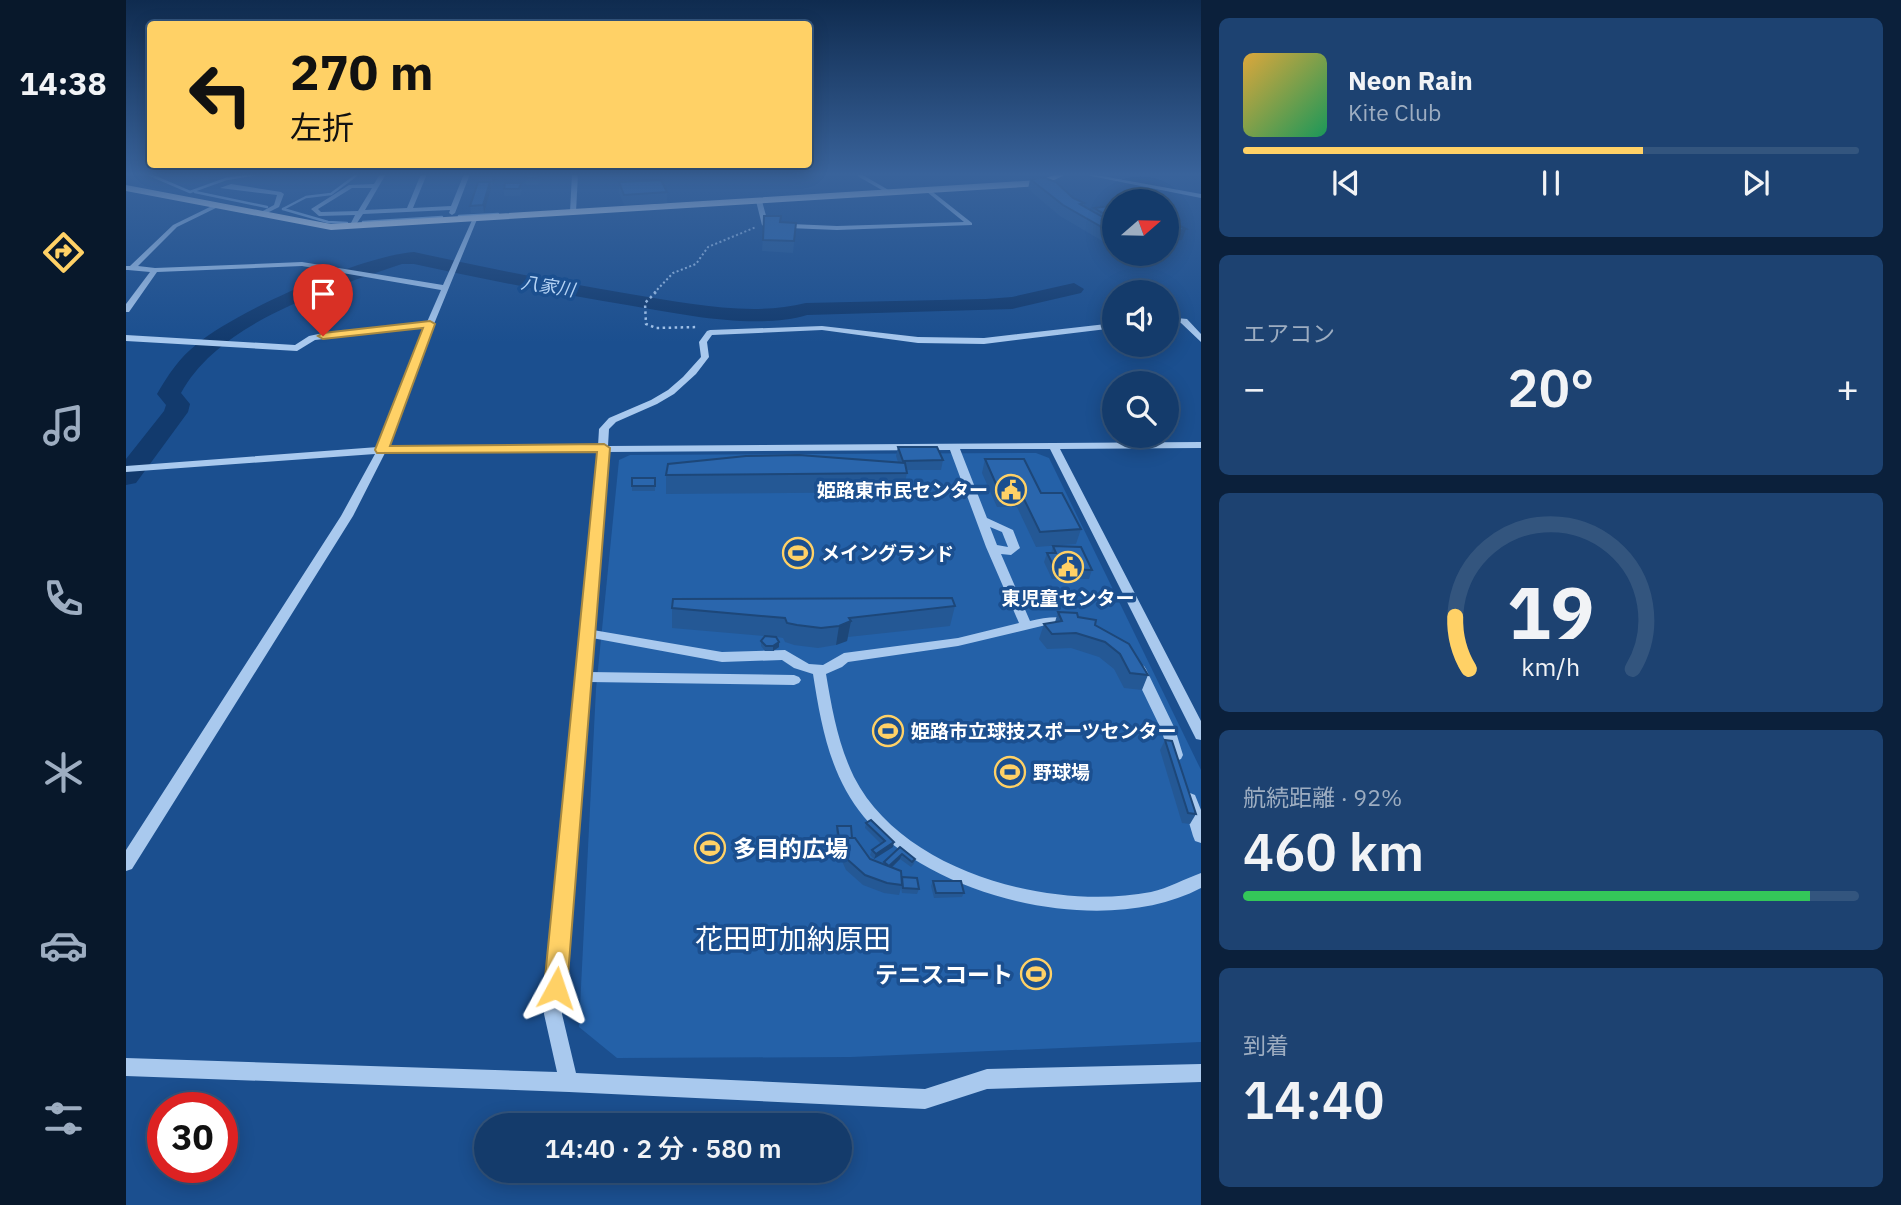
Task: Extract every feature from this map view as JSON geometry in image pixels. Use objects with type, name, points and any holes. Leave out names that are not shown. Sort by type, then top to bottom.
[{"type":"street","points":[[129,268],[170,230]]},
{"type":"street","points":[[126,864],[347,516],[382,450],[430,324],[471,230]]},
{"type":"street","points":[[129,268],[155,270],[302,264],[445,288]]},
{"type":"street","points":[[126,310],[155,270]]},
{"type":"street","points":[[1179,320],[1184,321],[1201,339]]},
{"type":"street","points":[[126,338],[297,348],[312,338],[323,336],[430,324]]},
{"type":"street","points":[[569,1082],[554,1014],[604,429],[611,418],[647,406],[693,376],[705,358],[703,342],[709,333],[822,328],[918,340],[984,341],[1102,327]]},
{"type":"street","points":[[1053,445],[1201,734]]},
{"type":"street","points":[[126,469],[382,450],[1201,445]]},
{"type":"street","points":[[954,446],[992,547],[1026,625]]},
{"type":"street","points":[[718,447],[740,456],[762,460]]},
{"type":"street","points":[[803,460],[847,447]]},
{"type":"street","points":[[982,520],[1007,530],[1014,548],[1007,552],[992,547]]},
{"type":"street","points":[[587,633],[677,652],[741,658],[785,655],[795,664],[819,670],[839,664],[844,658],[958,642],[1026,625],[1060,621],[1088,625]]},
{"type":"street","points":[[1133,656],[1168,729],[1179,764]]},
{"type":"street","points":[[741,658],[742,680]]},
{"type":"street","points":[[819,670],[832,742],[843,770],[874,817],[894,837],[951,875],[1016,894],[1077,902],[1124,902],[1159,897],[1201,880]]},
{"type":"street","points":[[583,677],[794,680]]},
{"type":"street","points":[[1186,788],[1201,836]]},
{"type":"street","points":[[126,1067],[569,1082],[925,1099],[987,1079],[1201,1073]]},
{"type":"path","points":[[709,333],[701,327],[656,328],[646,324],[645,303],[673,273],[696,264],[708,247],[751,230]]},
{"type":"shaded area","name":"姫路市立球技スポーツセンター","points":[[1036,453],[1049,458],[1201,770],[1201,1042],[851,1057],[617,1058],[579,1027],[596,689],[619,460],[630,455]]},
{"type":"building","points":[[763,230],[795,230],[794,241],[763,240]]},
{"type":"building","points":[[898,447],[937,447],[943,460],[903,461]]},
{"type":"building","points":[[799,455],[905,463],[907,473],[666,475],[668,464],[746,456]]},
{"type":"building","points":[[985,459],[1024,459],[1041,493],[1062,493],[1081,529],[1040,532],[1021,493],[1000,493]]},
{"type":"building","points":[[632,478],[655,478],[655,486],[632,486]]},
{"type":"building","points":[[1053,546],[1081,547],[1092,570],[1055,569],[1047,553],[1056,553]]},
{"type":"building","points":[[952,598],[955,606],[849,618],[851,621],[839,626],[821,628],[787,623],[785,618],[672,608],[673,599]]},
{"type":"building","points":[[1058,612],[1077,613],[1078,617],[1096,620],[1095,625],[1129,644],[1148,675],[1130,673],[1120,654],[1105,642],[1076,633],[1052,634],[1044,624],[1062,621]]},
{"type":"building","points":[[765,636],[776,637],[779,642],[766,646],[761,641]]},
{"type":"building","points":[[1165,740],[1172,741],[1196,814],[1188,813]]},
{"type":"building","points":[[871,820],[894,842],[876,854],[872,850],[885,841],[866,823]]},
{"type":"building","points":[[837,826],[851,826],[852,838],[839,838]]},
{"type":"building","points":[[838,838],[855,838],[870,859],[901,871],[902,885],[865,875],[848,860]]},
{"type":"building","points":[[900,847],[915,859],[912,862],[902,854],[889,866],[884,862]]},
{"type":"building","points":[[902,877],[917,878],[919,889],[903,888]]},
{"type":"building","points":[[933,881],[961,881],[964,893],[936,893]]},
{"type":"waterway","name":"八家川","points":[[126,477],[176,412],[178,404],[169,394],[182,370],[205,348],[269,310],[340,280],[400,259],[414,258],[523,282],[693,310],[786,315],[806,309],[1012,303],[1074,289]]},
{"type":"place","name":"姫路東市民センター","points":[[1011,490]]},
{"type":"place","name":"メイングランド","points":[[798,553]]},
{"type":"place","name":"東児童センター","points":[[1068,567]]},
{"type":"place","name":"姫路市立球技スポーツセンター","points":[[888,731]]},
{"type":"place","name":"野球場","points":[[1010,772]]},
{"type":"place","name":"多目的広場","points":[[710,848]]},
{"type":"place","name":"テニスコート","points":[[1036,974]]},
{"type":"district","name":"花田町加納原田","points":[[793,938]]},
{"type":"route","points":[[323,336],[430,324],[382,450],[604,448],[556,988]]}]
